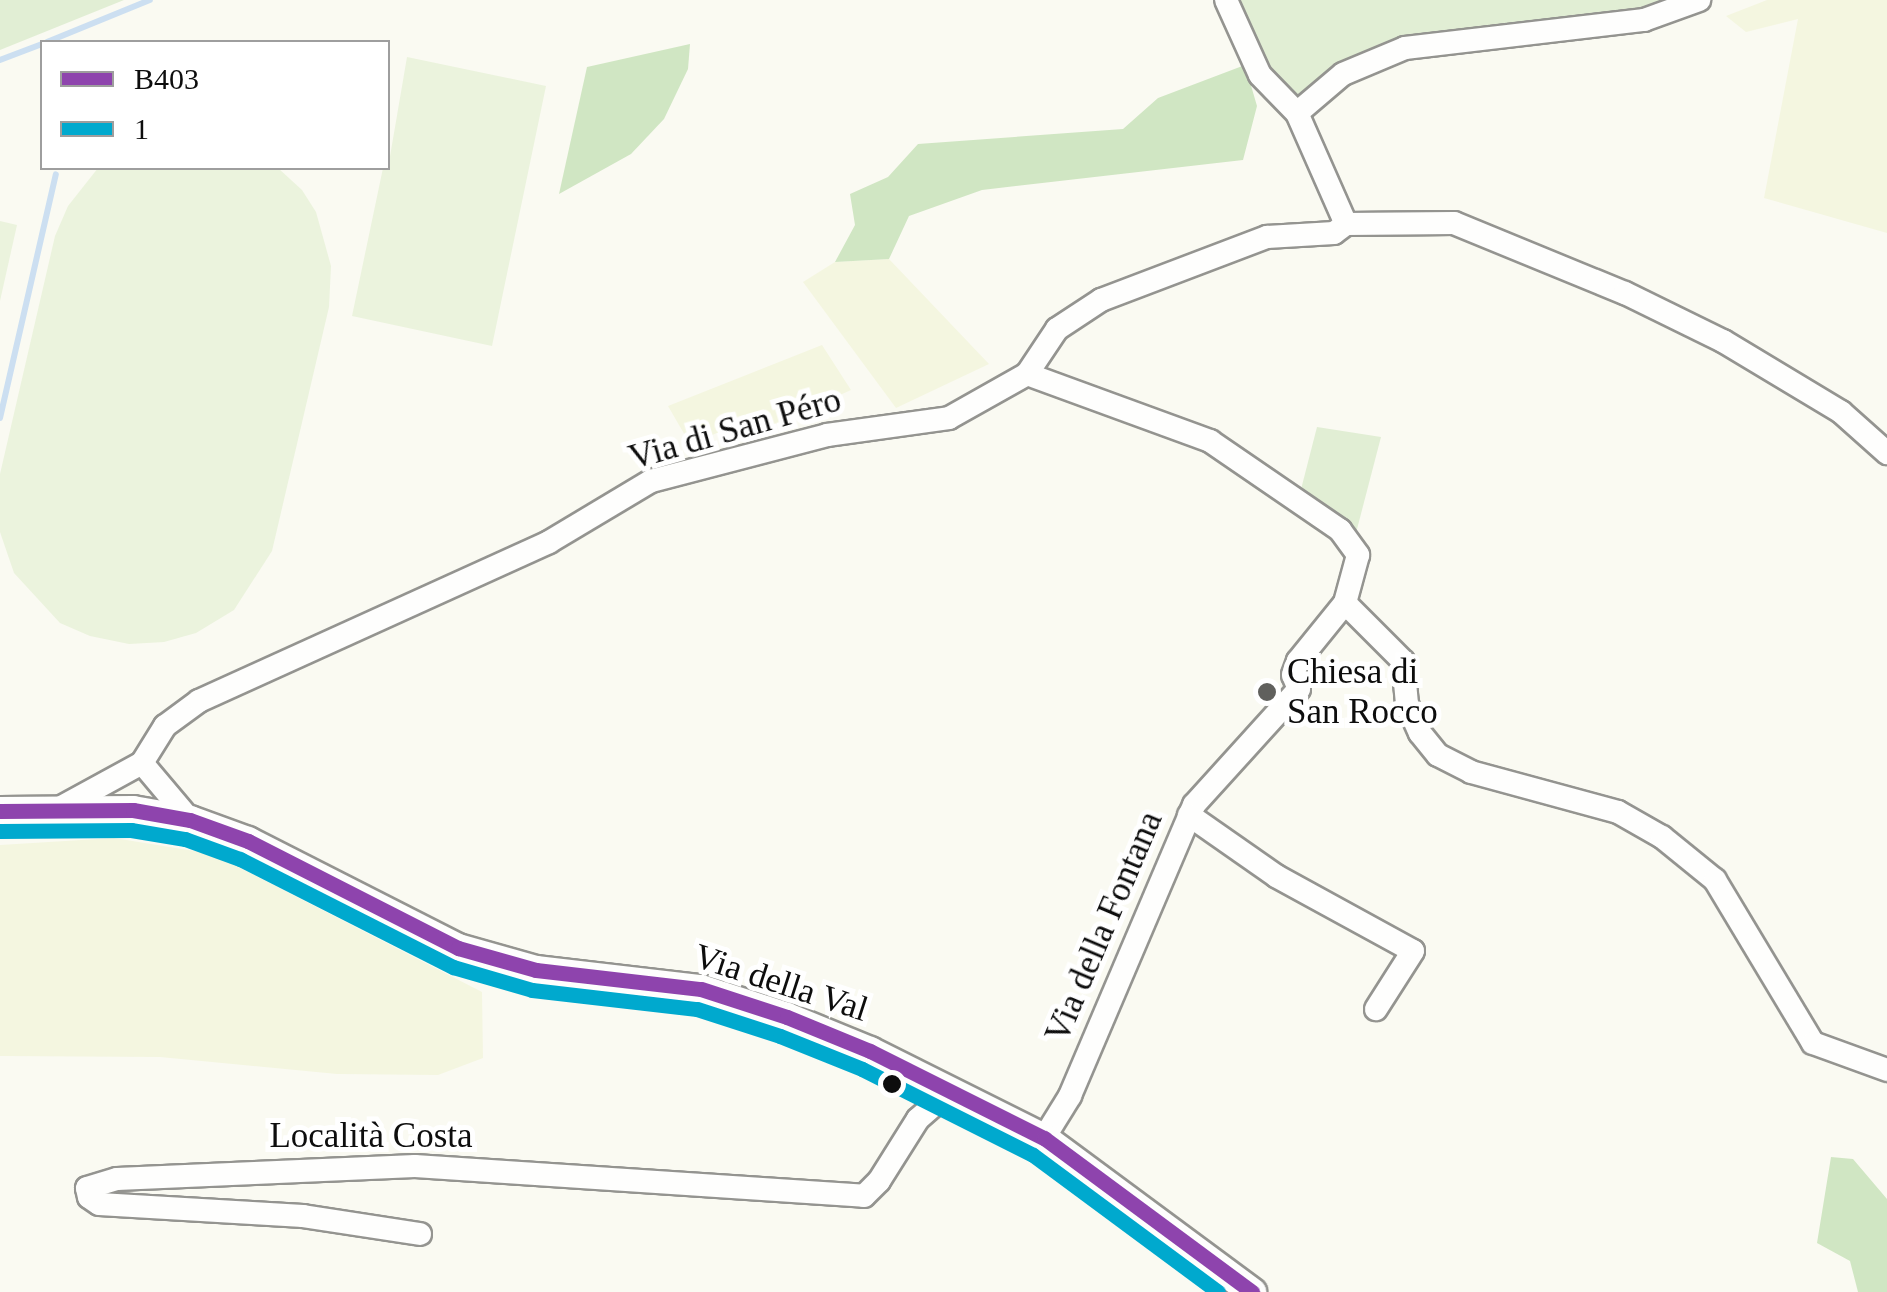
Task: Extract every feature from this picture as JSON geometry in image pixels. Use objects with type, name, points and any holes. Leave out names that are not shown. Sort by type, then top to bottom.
[{"type":"street","points":[[1226,0],[1260,75],[1297,114],[1346,224]]},
{"type":"street","points":[[1297,114],[1343,74],[1405,48],[1644,20],[1699,0]]},
{"type":"street","points":[[1027,374],[1056,330],[1101,300],[1267,237],[1334,233],[1346,224],[1454,224],[1624,293],[1724,341],[1824,402],[1887,453]]},
{"type":"street","name":"Via della Fontana","points":[[1027,374],[1210,441],[1340,530],[1358,555],[1345,602],[1298,662],[1293,674],[1299,689],[1268,719],[1189,816],[1070,1096],[1044,1138]]},
{"type":"street","name":"Via di San Péro","points":[[133,767],[164,726],[199,701],[549,542],[651,481],[827,435],[949,418],[1027,374]]},
{"type":"street","points":[[1345,602],[1403,661],[1407,704],[1420,733],[1438,755],[1471,772],[1618,812],[1662,837],[1715,880],[1813,1042],[1887,1070]]},
{"type":"street","points":[[58,810],[133,767]]},
{"type":"street","points":[[133,767],[133,810]]},
{"type":"street","points":[[133,767],[190,820]]},
{"type":"street","name":"Via della Val","points":[[0,811],[133,810],[190,820],[248,841],[458,948],[536,970],[701,989],[870,1051],[1044,1138],[1252,1292]]},
{"type":"street","points":[[1189,816],[1276,876],[1412,952],[1376,1009]]},
{"type":"street","name":"Località Costa","points":[[420,1234],[302,1216],[100,1204],[89,1197],[88,1188],[117,1179],[415,1166],[864,1196],[879,1181],[918,1118],[949,1092]]},
{"type":"green space","points":[[0,0],[124,0],[0,50]]},
{"type":"green space","points":[[1231,0],[1683,0],[1643,14],[1439,39],[1396,40],[1341,71],[1297,108],[1263,73]]},
{"type":"green space","points":[[1767,0],[1887,0],[1887,233],[1764,198],[1798,19],[1746,32],[1726,16]]},
{"type":"green space","points":[[690,44],[688,69],[664,119],[631,154],[559,194],[587,67]]},
{"type":"green space","points":[[407,57],[546,86],[492,346],[352,316],[383,170],[390,170]]},
{"type":"green space","points":[[1245,65],[1257,106],[1243,160],[982,190],[909,216],[889,259],[835,262],[855,225],[850,194],[888,177],[918,144],[1123,129],[1158,98]]},
{"type":"green space","points":[[96,170],[280,170],[302,190],[316,212],[331,266],[329,307],[272,551],[234,610],[196,633],[164,642],[129,644],[90,636],[60,623],[14,573],[0,532],[0,474],[55,236],[68,206]]},
{"type":"green space","points":[[0,221],[17,225],[0,301]]},
{"type":"green space","points":[[889,259],[989,364],[896,408],[803,282],[835,262]]},
{"type":"green space","points":[[822,345],[851,390],[749,436],[739,424],[690,444],[668,406]]},
{"type":"green space","points":[[1317,427],[1381,437],[1356,533],[1298,501]]},
{"type":"green space","points":[[114,838],[213,854],[482,992],[483,1058],[438,1075],[337,1074],[160,1057],[0,1056],[0,845]]},
{"type":"green space","points":[[1831,1157],[1853,1159],[1887,1199],[1887,1292],[1858,1292],[1850,1261],[1817,1243]]},
{"type":"waterway","points":[[52,40],[150,0]]},
{"type":"waterway","points":[[0,60],[40,45]]},
{"type":"waterway","points":[[0,418],[56,174]]},
{"type":"transit line","name":"B403","points":[[0,811],[133,810],[190,820],[248,841],[458,948],[536,970],[701,989],[787,1017],[870,1051],[1044,1138],[1252,1292]]},
{"type":"transit line","name":"1","points":[[0,831],[131,830],[185,839],[240,859],[453,967],[532,990],[697,1009],[780,1036],[862,1069],[1033,1155],[1218,1292]]},
{"type":"place","name":"Chiesa di San Rocco","points":[[1267,692]]}]
